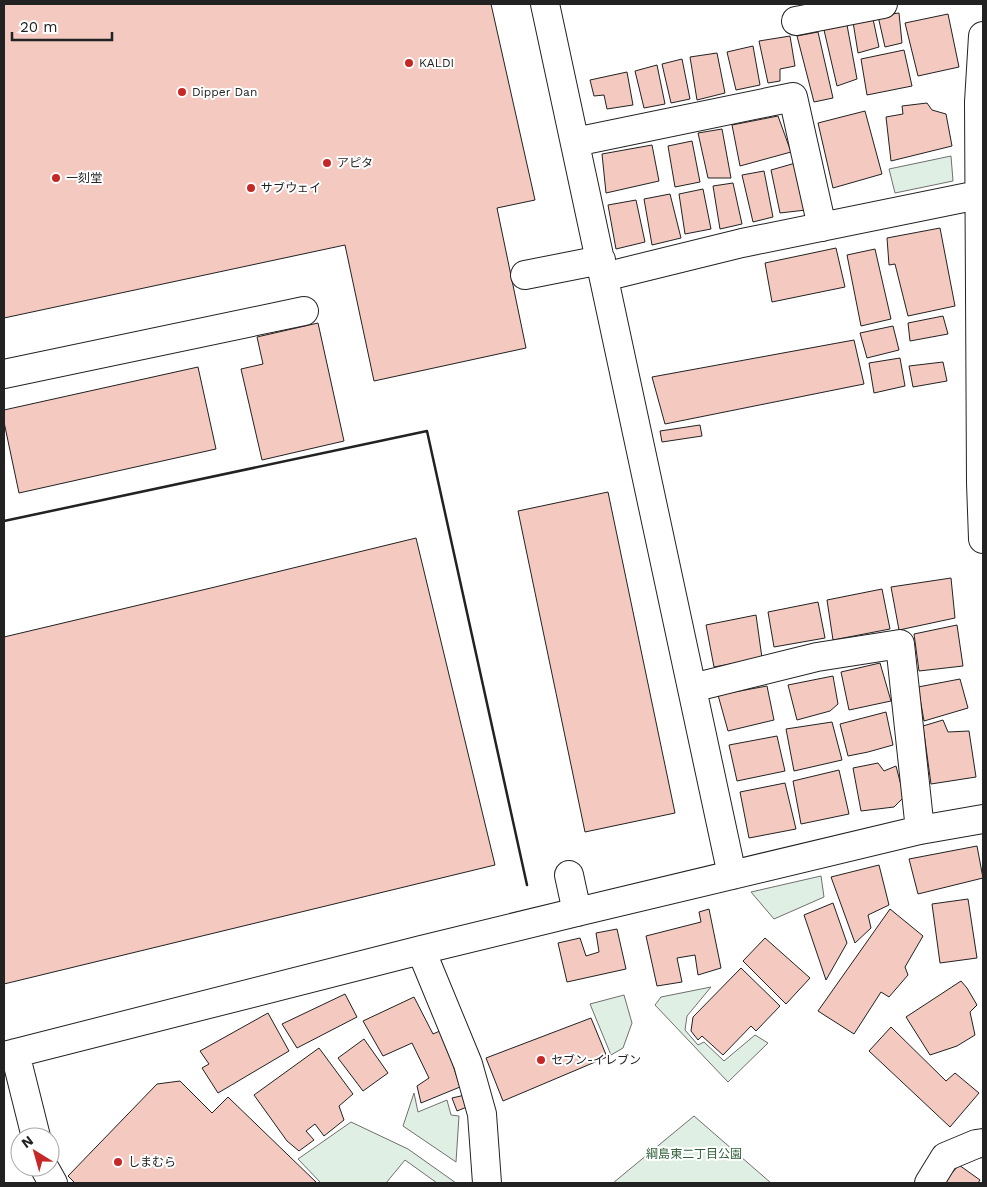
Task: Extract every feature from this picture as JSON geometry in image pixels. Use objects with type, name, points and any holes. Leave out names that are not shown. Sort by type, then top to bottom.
[{"type":"street","points":[[546,4],[732,875]]},
{"type":"street","points":[[796,20],[883,4]]},
{"type":"street","points":[[983,36],[979,102],[982,194],[983,539]]},
{"type":"street","points":[[575,142],[793,97],[822,227]]},
{"type":"street","points":[[525,275],[602,268],[742,243],[982,194]]},
{"type":"street","points":[[4,374],[304,311]]},
{"type":"street","points":[[692,688],[817,657],[900,644],[920,830]]},
{"type":"street","points":[[33,1127],[9,1055],[421,950],[920,830],[983,819]]},
{"type":"street","points":[[570,875],[578,912]]},
{"type":"street","points":[[421,950],[468,1064],[482,1114],[488,1183]]},
{"type":"street","points":[[929,1183],[945,1157],[983,1143]]},
{"type":"green space","points":[[951,156],[953,181],[895,193],[889,169]]},
{"type":"green space","points":[[821,876],[824,897],[774,919],[751,892]]},
{"type":"green space","points":[[711,987],[687,1016],[685,1030],[698,1045],[704,1042],[724,1061],[755,1035],[768,1043],[728,1082],[655,1005],[661,997]]},
{"type":"green space","points":[[624,995],[632,1023],[623,1048],[611,1055],[590,1004]]},
{"type":"green space","points":[[414,1093],[418,1112],[447,1100],[451,1115],[459,1116],[456,1162],[403,1126]]},
{"type":"green space","name":"綱島東二丁目公園","points":[[694,1116],[771,1183],[613,1183]]},
{"type":"green space","points":[[351,1122],[408,1149],[456,1183],[437,1183],[405,1160],[386,1183],[321,1183],[298,1159]]},
{"type":"building","points":[[4,4],[491,4],[535,200],[497,208],[526,348],[374,381],[345,245],[4,318]]},
{"type":"building","points":[[899,13],[902,43],[885,47],[878,16]]},
{"type":"building","points":[[948,14],[959,67],[918,76],[905,23]]},
{"type":"building","points":[[873,19],[879,47],[858,53],[853,22]]},
{"type":"building","points":[[847,25],[857,79],[837,86],[824,30]]},
{"type":"building","points":[[818,32],[833,98],[814,102],[797,36]]},
{"type":"building","points":[[790,36],[795,66],[780,69],[780,81],[768,83],[759,41]]},
{"type":"building","points":[[753,46],[760,85],[736,90],[727,52]]},
{"type":"building","points":[[904,50],[912,86],[867,95],[861,59]]},
{"type":"building","points":[[717,53],[725,93],[697,100],[690,57]]},
{"type":"building","points":[[682,59],[690,99],[671,103],[662,64]]},
{"type":"building","points":[[657,65],[665,104],[644,108],[635,71]]},
{"type":"building","points":[[627,72],[633,105],[607,109],[604,95],[594,96],[590,80]]},
{"type":"building","points":[[927,103],[932,110],[946,114],[952,146],[891,161],[886,117],[903,114],[902,106]]},
{"type":"building","points":[[865,111],[882,174],[833,188],[818,123]]},
{"type":"building","points":[[778,116],[791,152],[740,166],[732,125]]},
{"type":"building","points":[[722,129],[731,178],[708,178],[698,133]]},
{"type":"building","points":[[692,141],[700,182],[675,187],[668,146]]},
{"type":"building","points":[[652,145],[659,181],[606,193],[602,154]]},
{"type":"building","points":[[799,162],[806,210],[780,213],[771,170]]},
{"type":"building","points":[[764,171],[773,217],[753,222],[742,175]]},
{"type":"building","points":[[733,183],[742,224],[720,229],[713,186]]},
{"type":"building","points":[[703,189],[711,229],[685,234],[679,194]]},
{"type":"building","points":[[670,194],[681,238],[652,245],[644,199]]},
{"type":"building","points":[[636,200],[645,242],[616,249],[608,205]]},
{"type":"building","points":[[940,228],[955,306],[908,316],[895,264],[889,265],[887,238]]},
{"type":"building","points":[[836,248],[845,287],[772,302],[765,263]]},
{"type":"building","points":[[875,249],[891,319],[861,326],[847,255]]},
{"type":"building","points":[[943,316],[948,334],[910,341],[908,323]]},
{"type":"building","points":[[318,323],[344,441],[262,460],[241,369],[263,364],[257,337]]},
{"type":"building","points":[[893,326],[899,350],[867,358],[860,333]]},
{"type":"building","points":[[854,340],[864,384],[665,424],[652,377]]},
{"type":"building","points":[[900,358],[905,386],[874,393],[869,363]]},
{"type":"building","points":[[943,362],[947,381],[913,387],[909,366]]},
{"type":"building","points":[[198,367],[216,449],[19,493],[4,422],[4,410]]},
{"type":"building","points":[[700,425],[702,436],[662,442],[660,431]]},
{"type":"building","points":[[608,492],[675,813],[585,832],[518,511]]},
{"type":"building","points":[[416,538],[495,865],[4,984],[4,637]]},
{"type":"building","points":[[951,578],[955,618],[899,630],[891,587]]},
{"type":"building","points":[[882,589],[890,629],[833,640],[827,600]]},
{"type":"building","points":[[818,602],[825,638],[774,647],[768,612]]},
{"type":"building","points":[[756,615],[762,658],[714,667],[706,625]]},
{"type":"building","points":[[957,625],[963,666],[919,671],[914,634]]},
{"type":"building","points":[[880,663],[891,701],[849,710],[841,672]]},
{"type":"building","points":[[833,676],[838,704],[830,711],[797,720],[788,685]]},
{"type":"building","points":[[960,679],[968,708],[924,721],[918,687]]},
{"type":"building","points":[[767,686],[774,720],[728,731],[718,695]]},
{"type":"building","points":[[886,712],[893,745],[848,756],[840,724]]},
{"type":"building","points":[[943,720],[948,732],[969,731],[976,777],[931,784],[923,726]]},
{"type":"building","points":[[832,722],[842,760],[794,771],[786,729]]},
{"type":"building","points":[[777,736],[785,771],[737,781],[729,745]]},
{"type":"building","points":[[878,763],[884,771],[896,766],[904,797],[894,807],[861,811],[853,768]]},
{"type":"building","points":[[839,770],[849,814],[801,824],[793,781]]},
{"type":"building","points":[[785,783],[796,829],[749,838],[740,792]]},
{"type":"building","points":[[977,846],[983,878],[918,894],[909,859]]},
{"type":"building","points":[[879,865],[889,905],[868,915],[871,928],[855,943],[831,877]]},
{"type":"building","points":[[968,899],[977,958],[940,963],[932,904]]},
{"type":"building","points":[[833,903],[847,943],[826,980],[804,915]]},
{"type":"building","points":[[709,909],[721,968],[698,975],[695,955],[677,958],[682,982],[657,986],[646,936],[701,922],[699,912]]},
{"type":"building","points":[[890,909],[923,936],[905,967],[908,975],[889,997],[881,992],[854,1034],[818,1011]]},
{"type":"building","points":[[617,929],[626,969],[567,982],[558,943],[580,938],[586,956],[599,952],[596,933]]},
{"type":"building","points":[[765,938],[810,978],[786,1004],[743,961]]},
{"type":"building","points":[[741,968],[780,1006],[756,1031],[751,1026],[723,1055],[702,1036],[698,1040],[691,1031],[693,1017]]},
{"type":"building","points":[[961,981],[977,1005],[970,1012],[975,1035],[957,1046],[930,1055],[906,1017]]},
{"type":"building","points":[[345,994],[357,1017],[297,1048],[282,1024]]},
{"type":"building","points":[[414,997],[433,1034],[442,1030],[460,1087],[421,1103],[417,1086],[429,1078],[412,1043],[383,1056],[363,1021]]},
{"type":"building","points":[[268,1013],[289,1051],[218,1093],[202,1068],[209,1064],[200,1051]]},
{"type":"building","points":[[591,1018],[607,1057],[503,1101],[486,1058]]},
{"type":"building","points":[[891,1027],[946,1081],[955,1073],[979,1093],[950,1127],[869,1051]]},
{"type":"building","points":[[364,1039],[388,1073],[363,1091],[338,1058]]},
{"type":"building","points":[[319,1048],[353,1094],[339,1106],[344,1120],[324,1136],[315,1124],[306,1131],[314,1140],[299,1151],[287,1141],[254,1095]]},
{"type":"building","points":[[180,1081],[212,1113],[228,1097],[317,1183],[75,1183],[68,1176],[157,1084]]},
{"type":"building","points":[[465,1095],[467,1107],[457,1111],[452,1098]]},
{"type":"building","points":[[959,1165],[980,1180],[978,1183],[943,1183]]},
{"type":"wall","points":[[4,521],[427,431],[527,885]]},
{"type":"place","name":"KALDI","points":[[409,63]]},
{"type":"place","name":"Dipper Dan","points":[[182,92]]},
{"type":"place","name":"アピタ","points":[[327,163]]},
{"type":"place","name":"一刻堂","points":[[56,178]]},
{"type":"place","name":"サブウェイ","points":[[251,188]]},
{"type":"place","name":"セブン-イレブン","points":[[541,1060]]},
{"type":"place","name":"しまむら","points":[[118,1162]]}]
